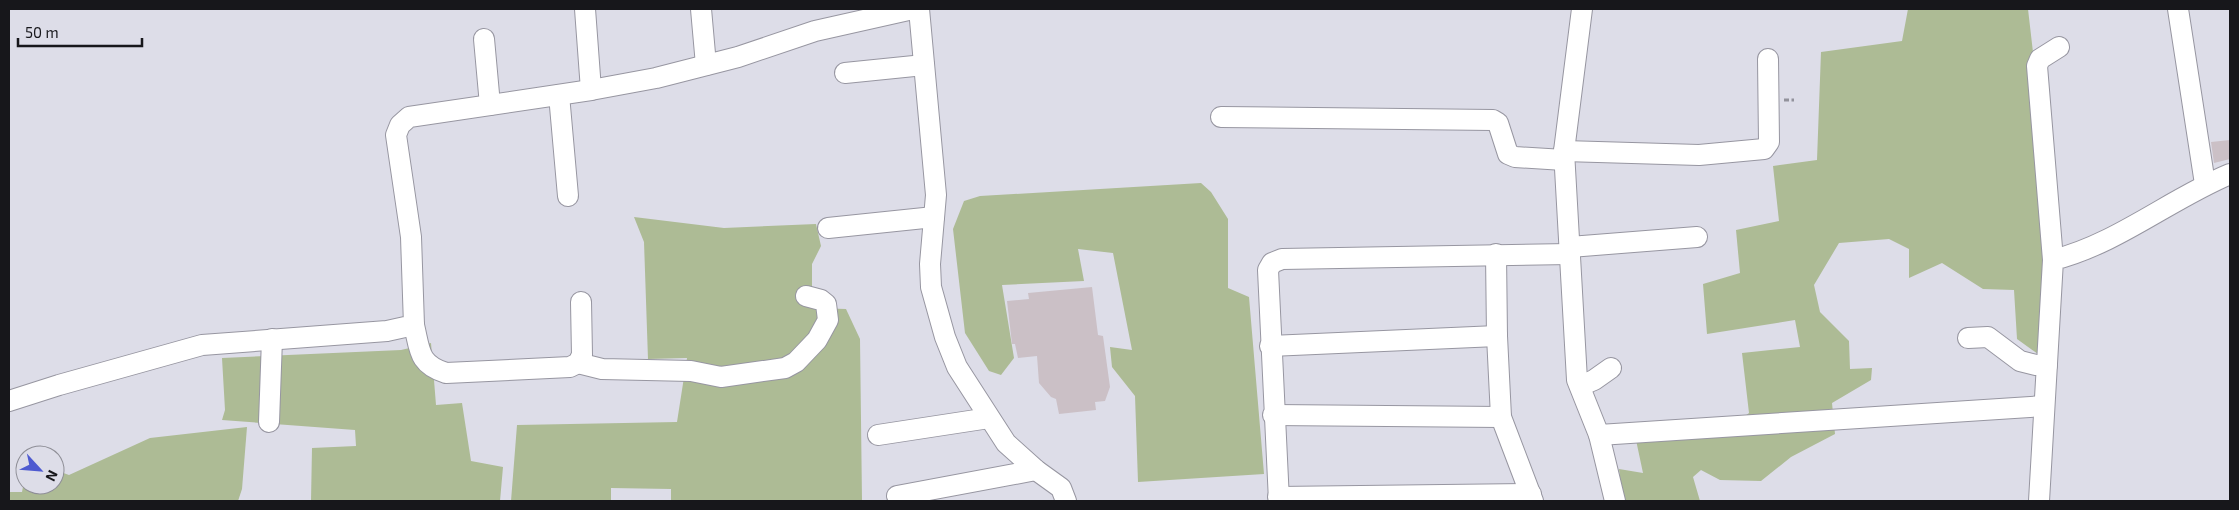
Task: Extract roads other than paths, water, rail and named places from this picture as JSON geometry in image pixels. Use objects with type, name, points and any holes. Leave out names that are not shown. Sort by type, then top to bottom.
[{"type":"street","points":[[585,9],[590,90]]},
{"type":"street","points":[[702,9],[706,65]]},
{"type":"street","points":[[581,302],[582,355],[578,363],[570,367],[446,373],[435,369],[422,359],[414,325],[411,237],[396,135],[400,125],[409,116],[559,95],[656,78],[738,57],[814,30],[913,9]]},
{"type":"street","points":[[919,9],[936,177],[930,264],[933,295],[944,337],[958,367],[1006,443],[1036,470],[1062,488],[1066,501]]},
{"type":"street","points":[[1582,9],[1564,155],[1578,380],[1599,435],[1615,501]]},
{"type":"street","points":[[2178,9],[2205,184]]},
{"type":"street","points":[[484,39],[490,105]]},
{"type":"street","points":[[2039,501],[2053,260],[2038,66],[2040,59],[2059,47]]},
{"type":"street","points":[[1221,117],[1493,120],[1498,123],[1508,154],[1514,158],[1564,155],[1699,155],[1764,150],[1769,142],[1768,59]]},
{"type":"street","points":[[845,74],[924,65]]},
{"type":"street","points":[[559,95],[568,196]]},
{"type":"street","points":[[2053,260],[2065,257],[2113,236],[2205,184],[2230,174]]},
{"type":"street","points":[[828,228],[934,217]]},
{"type":"street","points":[[1496,254],[1497,336],[1501,417],[1532,498],[1278,499],[1268,270],[1272,263],[1282,259],[1570,251],[1697,237]]},
{"type":"street","points":[[578,363],[602,369],[691,371],[721,377],[785,368],[796,362],[817,340],[828,320],[826,304],[821,300],[806,296]]},
{"type":"street","points":[[9,401],[179,350],[202,345],[400,330],[414,325]]},
{"type":"street","points":[[1270,346],[1497,336]]},
{"type":"street","points":[[1968,338],[1988,337],[2020,361],[2036,365],[2047,365]]},
{"type":"street","points":[[269,422],[272,339]]},
{"type":"street","points":[[1580,386],[1594,380],[1611,368]]},
{"type":"street","points":[[1599,435],[2044,406]]},
{"type":"street","points":[[1273,415],[1501,417]]},
{"type":"street","points":[[878,435],[989,418]]},
{"type":"street","points":[[897,496],[1036,470]]}]
